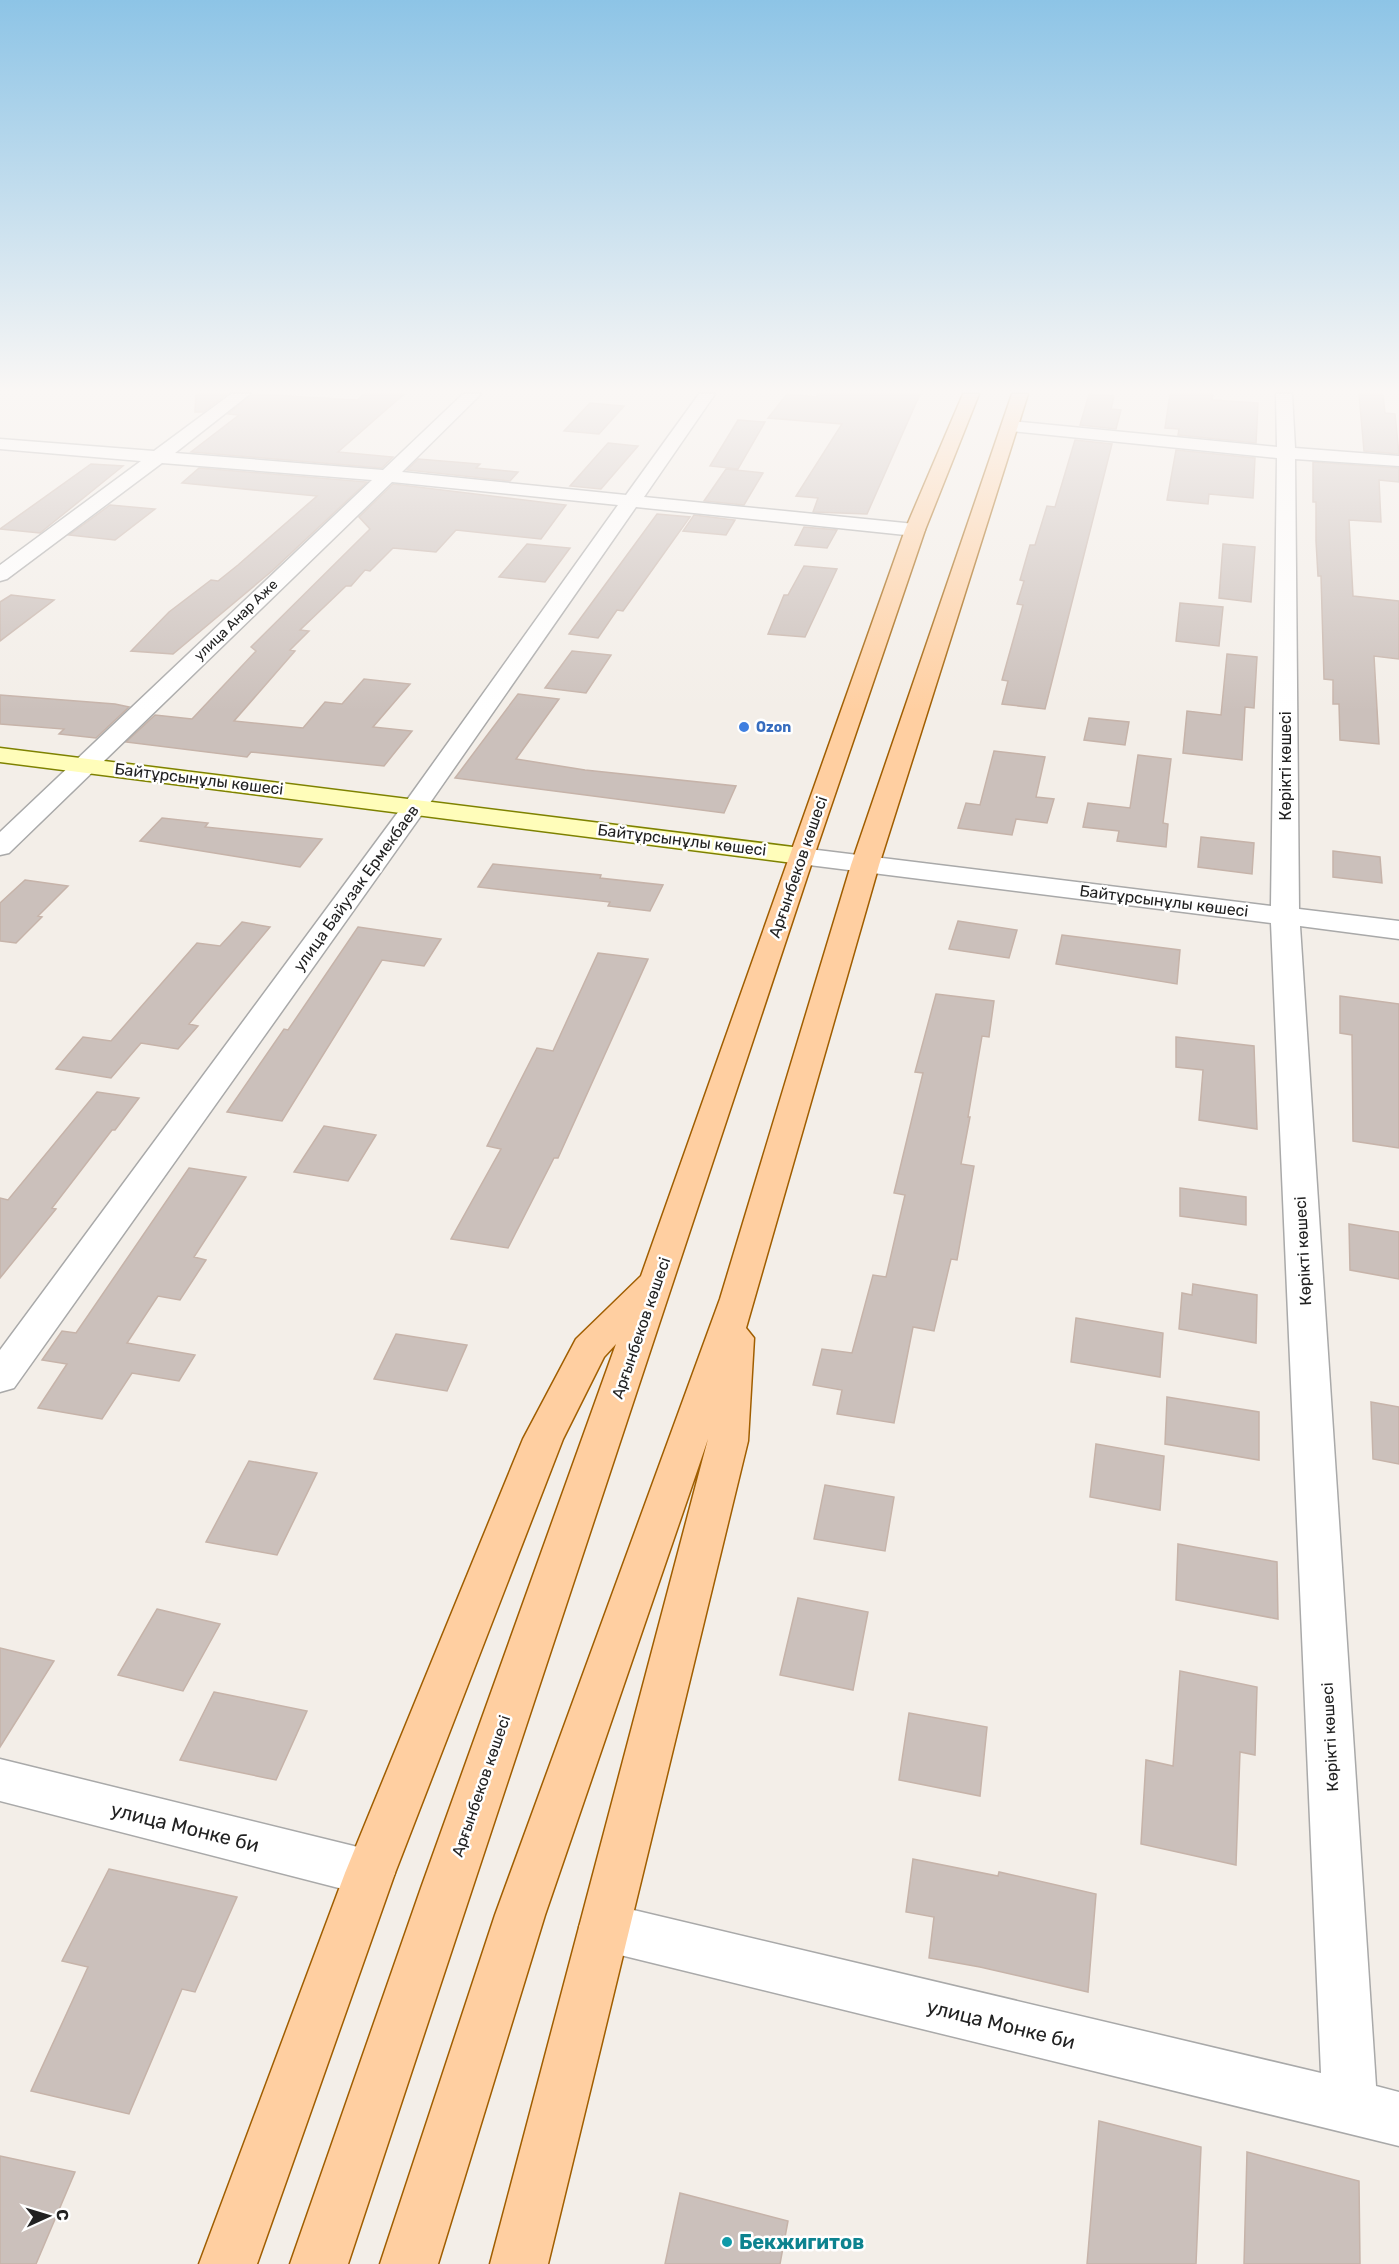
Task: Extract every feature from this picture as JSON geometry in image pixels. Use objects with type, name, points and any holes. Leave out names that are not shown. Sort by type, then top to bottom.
[{"type":"main road","name":"Арғынбеков көшесі","points":[[319,2264],[801,856],[927,500]]},
{"type":"main road","points":[[410,2264],[520,1915],[738,1299],[865,865],[985,500]]},
{"type":"main road","name":"Байтұрсынұлы көшесі","points":[[0,755],[801,856]]},
{"type":"main road","points":[[228,2264],[370,1873],[543,1439],[589,1348],[658,1279]]},
{"type":"main road","points":[[519,2264],[728,1441],[738,1299]]},
{"type":"street","points":[[0,575],[100,500]]},
{"type":"street","name":"улица Анар Аже","points":[[0,847],[362,500]]},
{"type":"street","points":[[616,500],[915,530]]},
{"type":"street","name":"Көрікті көшесі","points":[[1286,500],[1285,915],[1350,2108]]},
{"type":"street","name":"улица Байузак Ермекбаев","points":[[0,1378],[416,806],[629,501]]},
{"type":"street","name":"Байтұрсынұлы көшесі","points":[[801,856],[1399,930]]},
{"type":"street","name":"улица Монке би","points":[[0,1780],[370,1873]]},
{"type":"street","name":"улица Монке би","points":[[604,1927],[1399,2119]]},
{"type":"building","points":[[41,500],[81,500],[40,533],[0,529]]},
{"type":"building","points":[[313,500],[348,500],[272,571],[173,654],[131,651],[169,612],[211,580],[218,581]]},
{"type":"building","points":[[377,500],[522,500],[566,505],[541,539],[456,530],[436,552],[393,548],[370,571],[365,570],[351,586],[346,586],[300,630],[309,631],[290,650],[295,651],[234,721],[303,728],[325,702],[342,704],[364,679],[410,684],[373,727],[412,731],[384,766],[251,752],[247,757],[126,742],[155,715],[192,719],[256,651],[251,647],[370,529],[359,517]]},
{"type":"building","points":[[705,500],[747,500],[744,505]]},
{"type":"building","points":[[817,500],[873,500],[867,514],[813,512]]},
{"type":"building","points":[[1057,500],[1098,500],[1045,709],[1002,704],[1008,681],[1002,680],[1023,605],[1017,604],[1024,581],[1020,580],[1030,545],[1035,545],[1047,506],[1055,507]]},
{"type":"building","points":[[1167,500],[1208,500],[1208,504]]},
{"type":"building","points":[[1313,500],[1380,500],[1381,522],[1349,520],[1353,596],[1399,601],[1399,659],[1374,656],[1379,744],[1340,740],[1339,704],[1333,704],[1333,680],[1324,679],[1321,576],[1318,576],[1316,502],[1313,502]]},
{"type":"building","points":[[110,505],[155,509],[115,540],[69,535]]},
{"type":"building","points":[[657,514],[690,517],[623,611],[617,610],[598,638],[569,634]]},
{"type":"building","points":[[694,515],[735,520],[726,535],[683,531]]},
{"type":"building","points":[[804,527],[837,530],[827,548],[795,545]]},
{"type":"building","points":[[527,544],[570,548],[545,582],[499,577]]},
{"type":"building","points":[[1223,544],[1255,547],[1251,602],[1219,598]]},
{"type":"building","points":[[804,566],[837,569],[805,637],[768,634],[784,595],[788,595]]},
{"type":"building","points":[[11,595],[54,600],[0,641],[0,602]]},
{"type":"building","points":[[1180,603],[1223,607],[1219,646],[1176,641]]},
{"type":"building","points":[[572,651],[611,655],[586,693],[545,688]]},
{"type":"building","points":[[1227,654],[1257,657],[1254,708],[1245,707],[1242,760],[1183,753],[1187,711],[1221,715]]},
{"type":"building","points":[[518,694],[559,699],[516,759],[585,770],[736,786],[724,813],[455,778]]},
{"type":"building","points":[[0,695],[129,707],[96,738],[59,734],[64,729],[0,724]]},
{"type":"building","points":[[1089,718],[1129,722],[1125,745],[1084,740]]},
{"type":"building","points":[[994,751],[1045,757],[1036,797],[1054,799],[1047,823],[1016,819],[1012,835],[958,828],[966,803],[980,805]]},
{"type":"building","points":[[1138,755],[1171,759],[1163,823],[1168,824],[1166,847],[1117,841],[1119,831],[1083,827],[1088,803],[1130,808]]},
{"type":"building","points":[[162,818],[208,823],[205,827],[322,839],[300,867],[140,841]]},
{"type":"building","points":[[1201,837],[1254,843],[1252,874],[1198,867]]},
{"type":"building","points":[[1333,851],[1380,857],[1382,883],[1333,877]]},
{"type":"building","points":[[493,864],[601,875],[600,878],[663,885],[650,911],[608,906],[610,902],[478,887]]},
{"type":"building","points":[[25,880],[68,886],[38,916],[42,917],[16,943],[0,941],[0,903]]},
{"type":"building","points":[[958,921],[1017,930],[1009,958],[949,949]]},
{"type":"building","points":[[242,922],[270,927],[189,1024],[198,1026],[178,1049],[141,1043],[111,1078],[56,1069],[83,1037],[111,1041],[197,943],[220,946]]},
{"type":"building","points":[[358,927],[441,939],[424,966],[382,960],[282,1121],[227,1112],[284,1029],[288,1030]]},
{"type":"building","points":[[1062,935],[1180,950],[1177,984],[1056,964]]},
{"type":"building","points":[[598,953],[648,959],[558,1158],[554,1158],[508,1248],[451,1239],[501,1149],[487,1146],[537,1048],[553,1051]]},
{"type":"building","points":[[936,994],[994,1001],[989,1037],[982,1036],[961,1164],[974,1166],[957,1260],[951,1259],[934,1331],[913,1327],[894,1423],[837,1414],[842,1390],[813,1385],[822,1349],[852,1353],[873,1275],[886,1277],[905,1195],[894,1193],[923,1073],[915,1072]]},
{"type":"building","points":[[1340,996],[1399,1004],[1399,1148],[1353,1141],[1352,1035],[1340,1033]]},
{"type":"building","points":[[1176,1037],[1254,1046],[1257,1129],[1199,1120],[1203,1070],[1176,1067]]},
{"type":"building","points":[[97,1092],[139,1098],[52,1208],[56,1209],[0,1278],[0,1198],[8,1200]]},
{"type":"building","points":[[324,1126],[376,1135],[348,1181],[294,1172]]},
{"type":"building","points":[[189,1168],[246,1177],[194,1257],[206,1260],[180,1300],[158,1296],[127,1343],[195,1355],[179,1381],[132,1373],[102,1419],[38,1408],[67,1364],[42,1360],[62,1331],[76,1333]]},
{"type":"building","points":[[1180,1188],[1246,1197],[1246,1225],[1180,1216]]},
{"type":"building","points":[[1349,1224],[1399,1232],[1399,1279],[1350,1270]]},
{"type":"building","points":[[1193,1284],[1257,1295],[1256,1343],[1179,1329],[1182,1293],[1192,1295]]},
{"type":"building","points":[[1076,1318],[1163,1333],[1160,1377],[1071,1362]]},
{"type":"building","points":[[396,1334],[467,1345],[447,1391],[374,1379]]},
{"type":"building","points":[[1167,1397],[1259,1412],[1259,1460],[1165,1444]]},
{"type":"building","points":[[1371,1402],[1399,1407],[1399,1464],[1373,1459]]},
{"type":"building","points":[[1096,1444],[1164,1456],[1160,1510],[1090,1497]]},
{"type":"building","points":[[249,1461],[317,1473],[277,1555],[206,1542]]},
{"type":"building","points":[[825,1485],[894,1497],[885,1551],[814,1539]]},
{"type":"building","points":[[1178,1544],[1277,1562],[1278,1619],[1176,1600]]},
{"type":"building","points":[[798,1598],[868,1612],[853,1690],[780,1675]]},
{"type":"building","points":[[157,1609],[220,1624],[183,1691],[118,1675]]},
{"type":"building","points":[[0,1648],[54,1661],[0,1747]]},
{"type":"building","points":[[1180,1671],[1257,1687],[1255,1755],[1240,1752],[1236,1865],[1141,1844],[1146,1760],[1173,1766]]},
{"type":"building","points":[[214,1692],[307,1711],[276,1780],[180,1760]]},
{"type":"building","points":[[909,1713],[987,1727],[980,1796],[899,1780]]},
{"type":"building","points":[[913,1859],[998,1876],[999,1872],[1096,1894],[1088,1992],[980,1967],[929,1958],[934,1917],[906,1912]]},
{"type":"building","points":[[109,1869],[237,1897],[195,1992],[182,1989],[129,2114],[31,2091],[88,1967],[62,1961]]},
{"type":"building","points":[[1099,2121],[1201,2147],[1196,2264],[1087,2264]]},
{"type":"building","points":[[1247,2152],[1359,2181],[1360,2264],[1244,2264]]},
{"type":"building","points":[[0,2156],[75,2172],[36,2264],[0,2264]]},
{"type":"building","name":"Бекжигитов","points":[[680,2193],[788,2221],[780,2264],[665,2264]]},
{"type":"place","name":"Ozon","points":[[744,727]]},
{"type":"place","name":"Бекжигитов","points":[[727,2242]]}]
